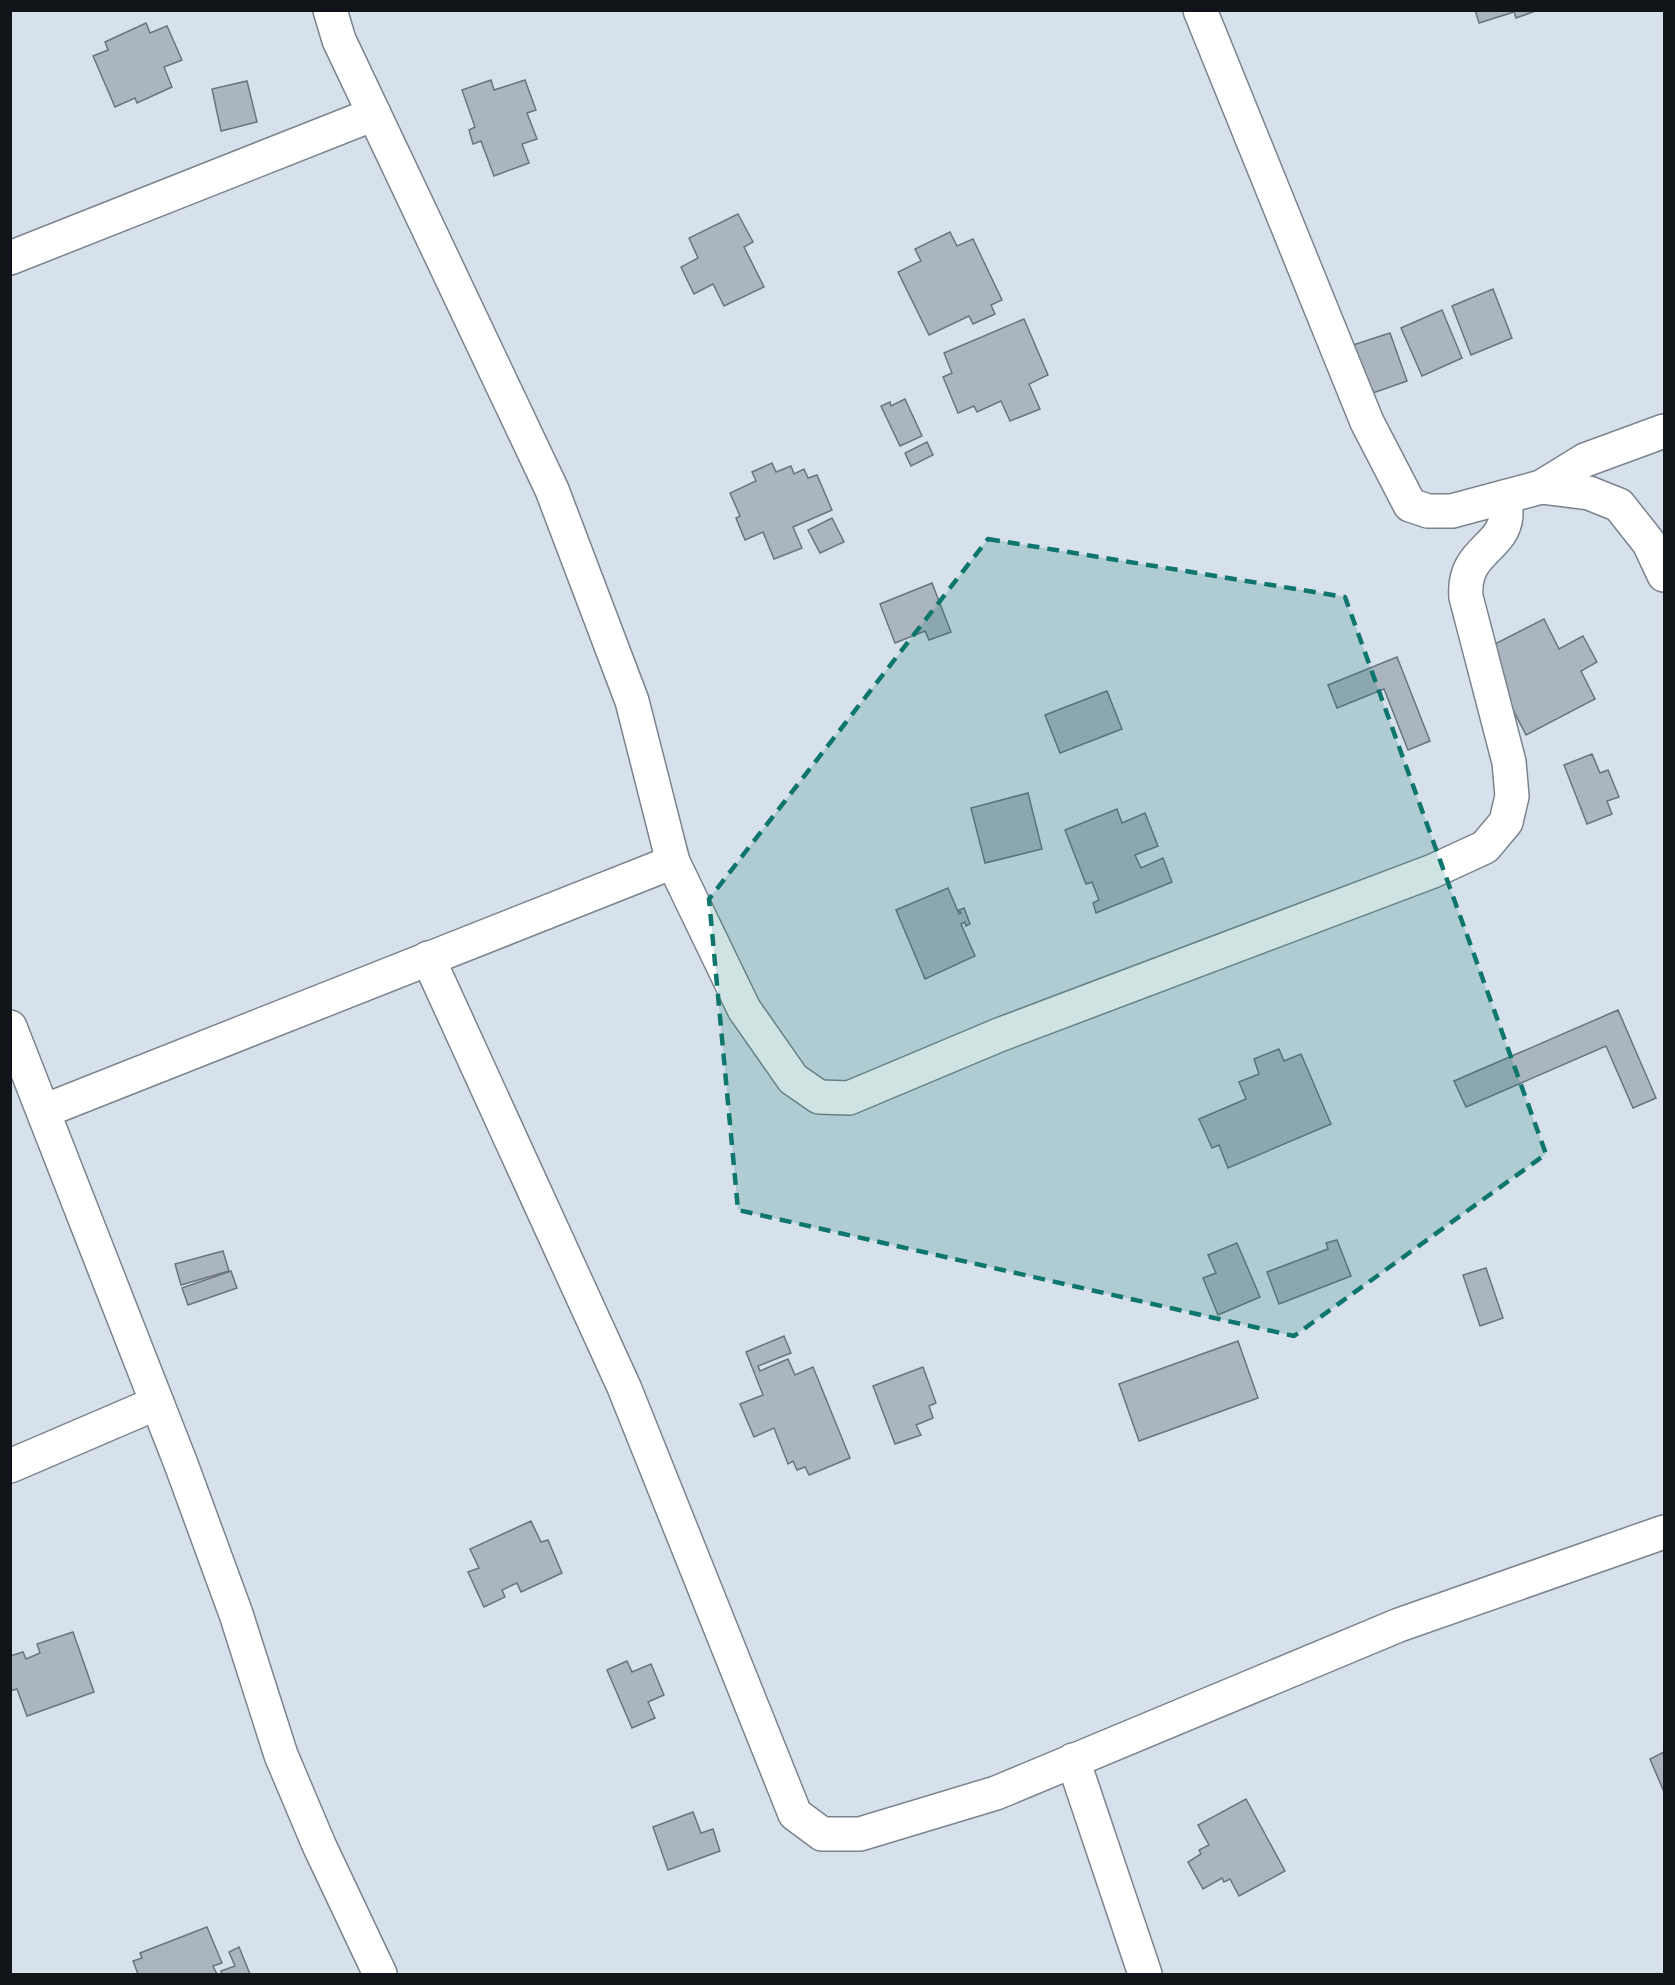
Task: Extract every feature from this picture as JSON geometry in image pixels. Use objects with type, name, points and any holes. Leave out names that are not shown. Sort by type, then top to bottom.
[{"type":"street","points":[[330,10],[339,40],[552,490],[632,700],[673,861],[744,1009],[793,1078],[819,1097],[849,1098],[999,1035],[1432,871],[1485,847],[1506,822],[1512,796],[1509,762],[1464,582],[1471,564],[1499,533],[1506,517],[1505,497]]},
{"type":"street","points":[[1200,10],[1367,422],[1410,505],[1428,511],[1452,512],[1541,487],[1585,460],[1665,430]]},
{"type":"street","points":[[10,258],[374,114]]},
{"type":"street","points":[[1541,487],[1589,493],[1619,505],[1649,543],[1665,575]]},
{"type":"street","points":[[44,1111],[673,861]]},
{"type":"street","points":[[428,958],[624,1387],[795,1814],[822,1834],[860,1834],[996,1792],[1399,1625],[1665,1532]]},
{"type":"street","points":[[10,1027],[157,1403],[236,1614],[281,1755],[319,1845],[380,1974]]},
{"type":"street","points":[[10,1466],[157,1403]]},
{"type":"street","points":[[1073,1760],[1145,1974]]},
{"type":"highlighted area","points":[[988,539],[1345,597],[1546,1154],[1294,1336],[738,1210],[709,899]]},
{"type":"building","points":[[1475,10],[1538,10],[1516,18],[1514,12],[1479,23]]},
{"type":"building","points":[[146,23],[150,33],[167,26],[182,60],[164,67],[172,87],[137,103],[135,98],[115,107],[93,56],[108,50],[105,42]]},
{"type":"building","points":[[491,80],[494,90],[525,80],[536,110],[527,113],[537,139],[522,144],[529,163],[494,176],[481,141],[473,144],[469,130],[475,127],[462,90]]},
{"type":"building","points":[[247,81],[257,122],[221,131],[212,89]]},
{"type":"building","points":[[738,214],[753,242],[744,247],[764,287],[724,306],[713,284],[694,294],[681,267],[698,258],[689,238]]},
{"type":"building","points":[[950,232],[957,246],[973,239],[1002,300],[991,305],[995,314],[973,324],[969,316],[929,335],[898,272],[921,261],[915,249]]},
{"type":"building","points":[[1493,289],[1512,338],[1471,355],[1452,306]]},
{"type":"building","points":[[1442,310],[1462,358],[1422,376],[1401,328]]},
{"type":"building","points":[[1024,319],[1048,375],[1029,384],[1040,409],[1010,421],[1001,401],[977,412],[974,406],[958,413],[943,377],[952,373],[944,353]]},
{"type":"building","points":[[1390,333],[1407,381],[1370,394],[1353,345]]},
{"type":"building","points":[[905,399],[922,436],[900,446],[881,406],[890,402],[891,406]]},
{"type":"building","points":[[927,442],[933,455],[911,466],[905,453]]},
{"type":"building","points":[[772,463],[776,472],[791,466],[794,474],[804,469],[808,478],[817,475],[832,510],[793,527],[802,548],[774,559],[763,532],[745,540],[736,518],[740,516],[730,493],[756,481],[752,472]]},
{"type":"building","points":[[832,518],[844,542],[820,553],[808,530]]},
{"type":"building","points":[[932,583],[951,632],[929,640],[925,631],[895,643],[880,604]]},
{"type":"building","points":[[1544,619],[1559,649],[1583,636],[1597,662],[1581,671],[1595,699],[1526,735],[1491,667],[1491,646]]},
{"type":"building","points":[[1397,657],[1430,741],[1408,750],[1384,689],[1337,708],[1328,685]]},
{"type":"building","points":[[1107,691],[1122,729],[1060,753],[1045,715]]},
{"type":"building","points":[[1592,754],[1600,773],[1608,770],[1619,797],[1607,801],[1612,814],[1587,824],[1564,765]]},
{"type":"building","points":[[1028,793],[1042,849],[985,863],[971,808]]},
{"type":"building","points":[[1117,809],[1122,823],[1145,813],[1158,846],[1135,855],[1141,868],[1163,858],[1172,882],[1096,913],[1093,903],[1099,900],[1092,882],[1086,884],[1065,830]]},
{"type":"building","points":[[948,888],[959,914],[961,913],[959,910],[964,908],[970,924],[966,926],[965,922],[961,924],[975,956],[925,979],[896,910]]},
{"type":"building","points":[[1618,1010],[1656,1098],[1633,1108],[1606,1046],[1466,1107],[1454,1081]]},
{"type":"building","points":[[1279,1049],[1284,1061],[1301,1054],[1331,1124],[1228,1168],[1219,1145],[1212,1148],[1199,1119],[1246,1099],[1239,1082],[1259,1074],[1254,1059]]},
{"type":"building","points":[[1337,1240],[1351,1276],[1279,1304],[1267,1272],[1328,1249],[1326,1243]]},
{"type":"building","points":[[1237,1243],[1260,1297],[1218,1315],[1203,1278],[1216,1273],[1208,1255]]},
{"type":"building","points":[[223,1251],[229,1271],[181,1285],[175,1264]]},
{"type":"building","points":[[1486,1268],[1503,1318],[1480,1326],[1463,1275]]},
{"type":"building","points":[[231,1271],[237,1288],[188,1305],[182,1288]]},
{"type":"building","points":[[784,1336],[791,1353],[758,1366],[760,1371],[788,1359],[795,1375],[813,1367],[850,1458],[809,1475],[805,1467],[797,1470],[793,1461],[788,1464],[774,1428],[754,1437],[740,1404],[763,1395],[746,1352]]},
{"type":"building","points":[[1238,1341],[1258,1398],[1139,1441],[1119,1384]]},
{"type":"building","points":[[923,1367],[936,1403],[929,1406],[933,1418],[916,1425],[921,1435],[895,1444],[873,1386]]},
{"type":"building","points":[[531,1521],[541,1542],[548,1540],[562,1573],[521,1592],[517,1583],[502,1590],[505,1597],[484,1607],[468,1572],[479,1568],[470,1549]]},
{"type":"building","points":[[73,1632],[94,1692],[27,1716],[17,1689],[10,1691],[10,1656],[23,1652],[26,1659],[40,1653],[37,1644]]},
{"type":"building","points":[[627,1661],[632,1672],[651,1664],[664,1695],[648,1702],[655,1718],[632,1728],[607,1670]]},
{"type":"building","points":[[1664,1752],[1664,1792],[1650,1759]]},
{"type":"building","points":[[1246,1799],[1285,1871],[1239,1896],[1230,1879],[1224,1882],[1222,1878],[1203,1889],[1188,1862],[1201,1854],[1199,1850],[1209,1845],[1198,1825]]},
{"type":"building","points":[[693,1812],[701,1833],[713,1829],[720,1851],[668,1870],[653,1827]]},
{"type":"building","points":[[207,1927],[222,1963],[213,1966],[217,1974],[138,1974],[133,1961],[142,1958],[140,1953]]},
{"type":"building","points":[[239,1947],[250,1974],[222,1974],[221,1971],[235,1966],[229,1952]]}]
